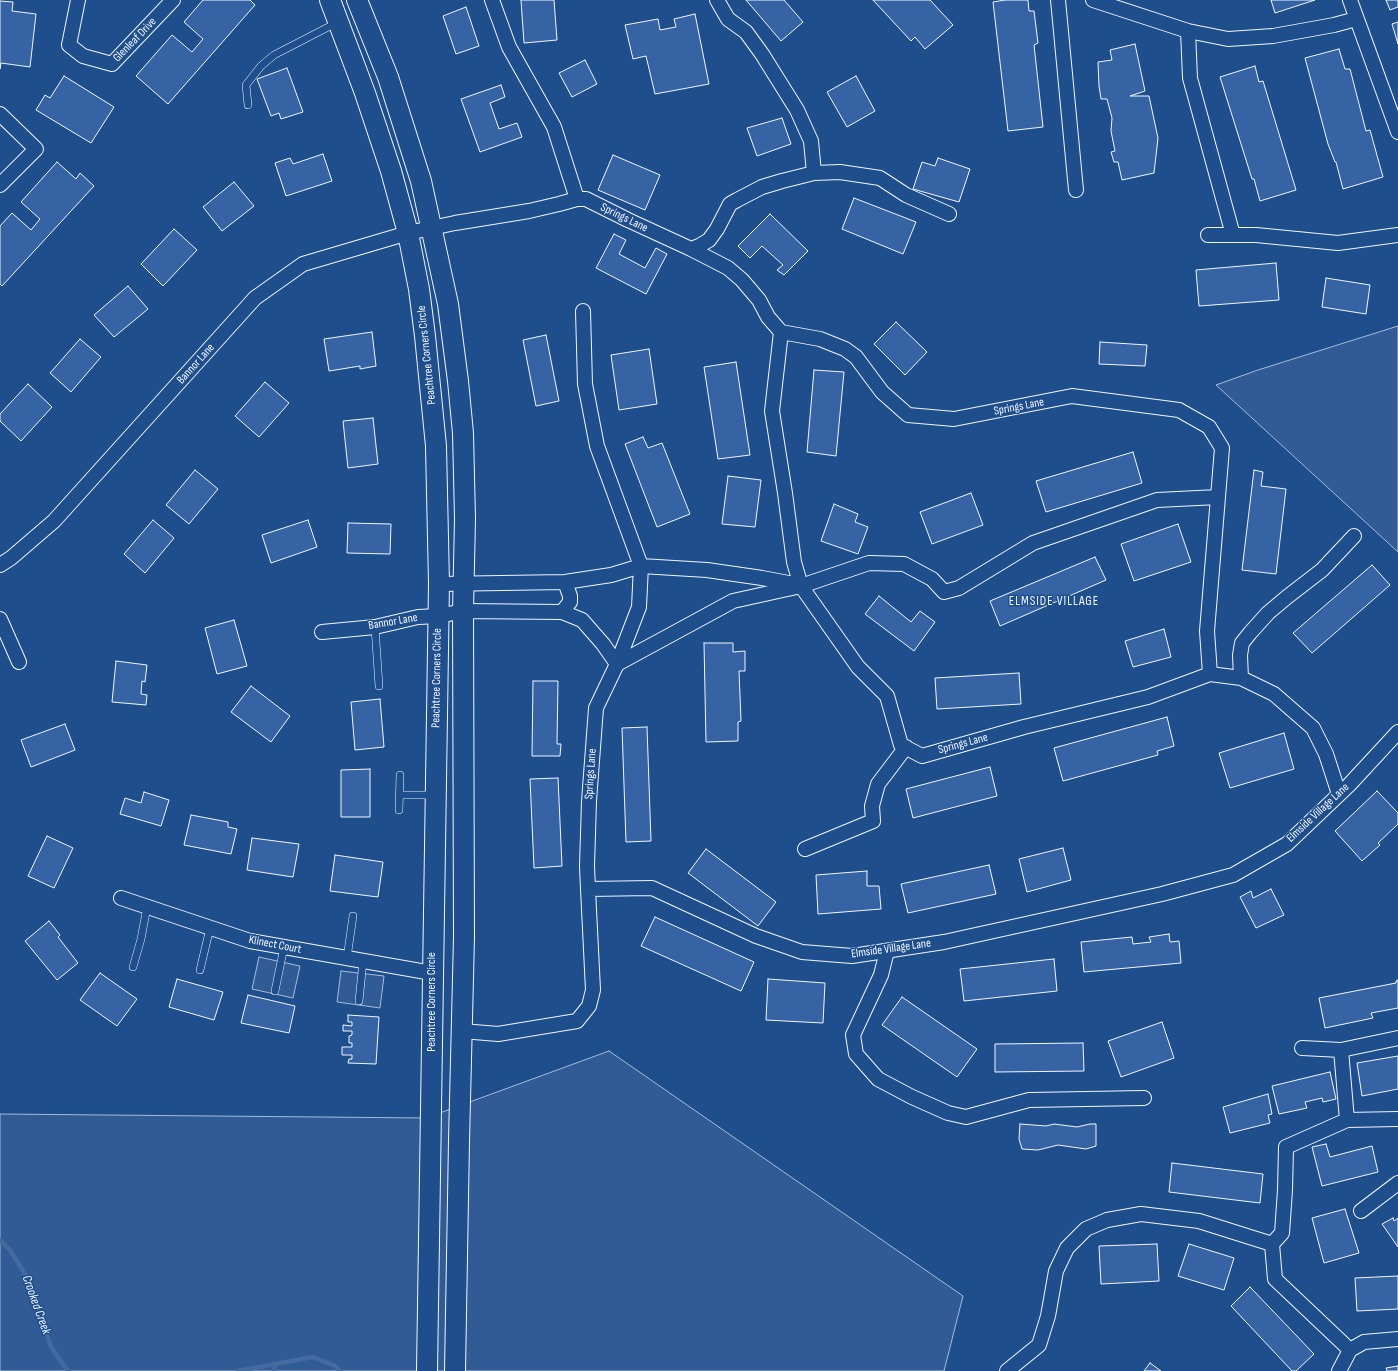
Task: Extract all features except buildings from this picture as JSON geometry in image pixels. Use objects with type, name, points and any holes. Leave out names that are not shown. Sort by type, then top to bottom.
[{"type":"street","name":"Glenleaf Drive","points":[[78,0],[69,45],[83,56],[112,64],[173,0]]},
{"type":"street","name":"Peachtree Corners Circle","points":[[330,0],[365,93],[389,164],[408,233],[424,323],[436,446],[439,584],[427,1371]]},
{"type":"street","name":"Peachtree Corners Circle","points":[[357,0],[388,77],[421,181],[448,304],[458,381],[463,440],[465,519],[463,611],[464,937],[459,1141],[456,1371]]},
{"type":"street","points":[[432,228],[529,211],[577,199],[554,127],[509,47],[492,0]]},
{"type":"street","points":[[717,0],[728,20],[746,32],[762,54],[797,110],[811,141],[814,173]]},
{"type":"street","points":[[1058,0],[1076,190]]},
{"type":"street","points":[[1093,0],[1188,31],[1228,40],[1273,36],[1334,25],[1356,19]]},
{"type":"street","points":[[1350,0],[1398,132]]},
{"type":"street","points":[[1188,31],[1190,78],[1232,235]]},
{"type":"street","points":[[0,114],[36,149],[0,185]]},
{"type":"street","points":[[691,249],[709,240],[717,229],[730,204],[762,187],[814,173],[840,172],[880,178],[906,195],[949,214]]},
{"type":"street","name":"Springs Lane","points":[[577,199],[586,199],[728,268],[742,280],[759,300],[768,317],[780,332],[820,339],[845,350],[856,357],[882,392],[908,415],[954,419],[1072,396],[1179,410],[1209,427],[1222,448],[1207,631],[1210,674]]},
{"type":"street","name":"Bannor Lane","points":[[0,565],[11,558],[54,521],[255,298],[303,264],[408,233],[432,228]]},
{"type":"street","points":[[1208,235],[1256,235],[1338,242],[1398,235]]},
{"type":"street","name":"Springs Lane","points":[[584,311],[585,384],[597,446],[641,566],[638,607],[617,664],[596,708],[589,801],[587,866],[588,889]]},
{"type":"street","points":[[780,332],[772,411],[794,562],[801,586],[858,667],[887,696],[901,745],[906,747],[878,784],[872,806],[873,821],[805,849]]},
{"type":"street","points":[[463,611],[562,612],[582,620],[603,644],[617,664],[733,601],[801,586],[869,563],[904,564],[932,579],[944,592],[959,588],[1033,543],[1157,500],[1218,497]]},
{"type":"street","points":[[1241,678],[1240,655],[1242,643],[1268,613],[1322,570],[1354,536]]},
{"type":"street","points":[[439,584],[565,582],[611,575],[641,566],[707,570],[762,578],[801,586]]},
{"type":"street","points":[[562,612],[570,602],[570,596],[565,582]]},
{"type":"street","name":"Bannor Lane","points":[[322,632],[375,627],[418,617],[438,616],[463,611]]},
{"type":"street","points":[[0,619],[19,662]]},
{"type":"street","name":"Springs Lane","points":[[906,747],[922,756],[1024,727],[1148,697],[1210,674],[1241,678],[1274,694],[1313,728],[1326,754],[1339,794]]},
{"type":"street","name":"Elmside Village Lane","points":[[588,889],[652,888],[756,936],[802,952],[852,956],[952,940],[1162,894],[1233,875],[1286,844],[1339,794],[1398,732]]},
{"type":"street","points":[[462,1032],[498,1034],[577,1021],[589,1006],[593,990],[588,889]]},
{"type":"street","name":"Klinect Court","points":[[121,898],[250,941],[432,973]]},
{"type":"street","points":[[887,951],[881,974],[853,1035],[856,1054],[878,1079],[912,1097],[948,1113],[966,1117],[1029,1100],[1144,1098]]},
{"type":"street","points":[[1302,1048],[1341,1050],[1398,1038]]},
{"type":"street","points":[[1341,1050],[1346,1120]]},
{"type":"street","points":[[1350,1350],[1275,1279],[1272,1244],[1282,1233],[1286,1147],[1346,1120],[1398,1119]]},
{"type":"street","points":[[1361,1211],[1398,1184]]},
{"type":"street","points":[[1006,1371],[1039,1345],[1048,1316],[1056,1271],[1067,1248],[1086,1229],[1107,1220],[1141,1214],[1200,1221],[1272,1244]]},
{"type":"street","points":[[1339,1371],[1350,1350],[1364,1342],[1398,1339]]},
{"type":"lane","points":[[248,104],[246,85],[261,66],[274,55],[338,22]]},
{"type":"lane","points":[[375,627],[379,686]]},
{"type":"lane","points":[[400,775],[400,810]]},
{"type":"lane","points":[[401,795],[436,795]]},
{"type":"lane","points":[[133,967],[141,940],[147,907]]},
{"type":"lane","points":[[347,958],[352,916]]},
{"type":"lane","points":[[200,970],[210,928]]},
{"type":"lane","points":[[275,991],[284,947]]},
{"type":"lane","points":[[359,1001],[363,961]]},
{"type":"shaded area","points":[[1398,326],[1398,552],[1216,385],[1258,370]]},
{"type":"shaded area","points":[[259,957],[300,966],[293,998],[252,989]]},
{"type":"shaded area","points":[[341,971],[384,976],[380,1008],[337,1002]]},
{"type":"shaded area","points":[[609,1051],[963,1296],[944,1371],[0,1371],[0,1114],[426,1118]]},
{"type":"waterway","name":"Crooked Creek","points":[[0,1240],[10,1250],[29,1280],[51,1347],[69,1371]]},
{"type":"waterway","name":"Crooked Creek","points":[[238,1371],[313,1357],[335,1366],[340,1371]]},
{"type":"waterway","name":"Crooked Creek","points":[[274,1371],[275,1364]]},
{"type":"district","name":"ELMSIDE VILLAGE","points":[[1054,602]]}]
